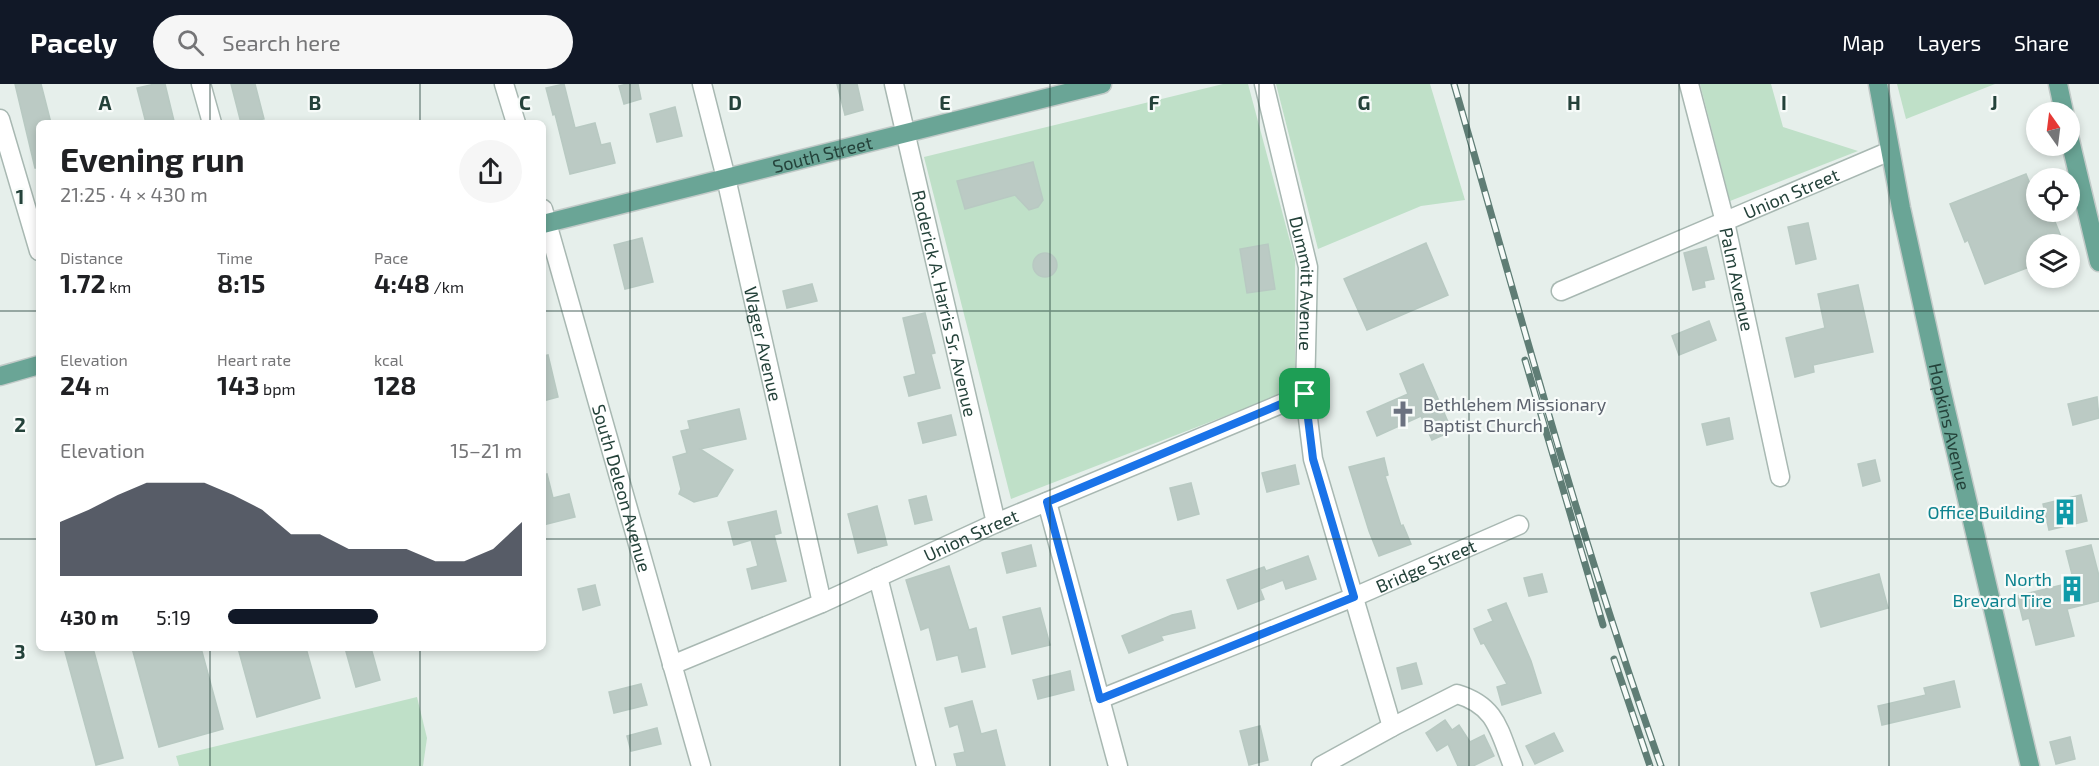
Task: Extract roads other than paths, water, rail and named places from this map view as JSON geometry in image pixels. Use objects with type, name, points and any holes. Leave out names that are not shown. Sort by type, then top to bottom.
[{"type":"main road","name":"South Street","points":[[546,219],[726,178],[1077,87],[1102,84]]},
{"type":"main road","name":"Hopkins Avenue","points":[[1878,84],[1913,270],[1929,328],[2030,766]]},
{"type":"main road","points":[[2058,84],[2062,102]]},
{"type":"main road","points":[[2074,156],[2099,262]]},
{"type":"main road","points":[[0,376],[36,366]]},
{"type":"street","points":[[201,84],[211,120]]},
{"type":"street","points":[[504,84],[515,120]]},
{"type":"street","name":"Wager Avenue","points":[[702,84],[726,178],[822,603]]},
{"type":"street","name":"Roderick A. Harris Sr. Avenue","points":[[894,84],[996,523]]},
{"type":"street","name":"Dummitt Avenue","points":[[1263,84],[1308,267],[1305,394],[1313,459],[1392,727]]},
{"type":"street","name":"Palm Avenue","points":[[1689,84],[1725,222],[1780,477]]},
{"type":"street","points":[[0,119],[36,241]]},
{"type":"street","name":"Union Street","points":[[1561,291],[1890,151]]},
{"type":"street","name":"South Deleon Avenue","points":[[546,226],[701,766]]},
{"type":"street","name":"Union Street","points":[[672,665],[822,603],[996,523],[1305,394]]},
{"type":"street","points":[[1047,502],[1118,766]]},
{"type":"street","name":"Bridge Street","points":[[1100,699],[1354,597],[1519,525]]},
{"type":"street","points":[[878,577],[926,766]]},
{"type":"street","points":[[1329,764],[1392,727],[1457,694],[1474,699],[1491,713],[1513,766]]},
{"type":"railway","points":[[1454,84],[1578,512],[1661,766]]},
{"type":"railway","points":[[1525,360],[1603,625]]},
{"type":"railway","points":[[1614,659],[1650,766]]},
{"type":"place","name":"Bethlehem Missionary Baptist Church","points":[[1403,414]]},
{"type":"place","name":"Office Building","points":[[2065,512]]},
{"type":"place","name":"North Brevard Tire","points":[[2072,589]]}]
